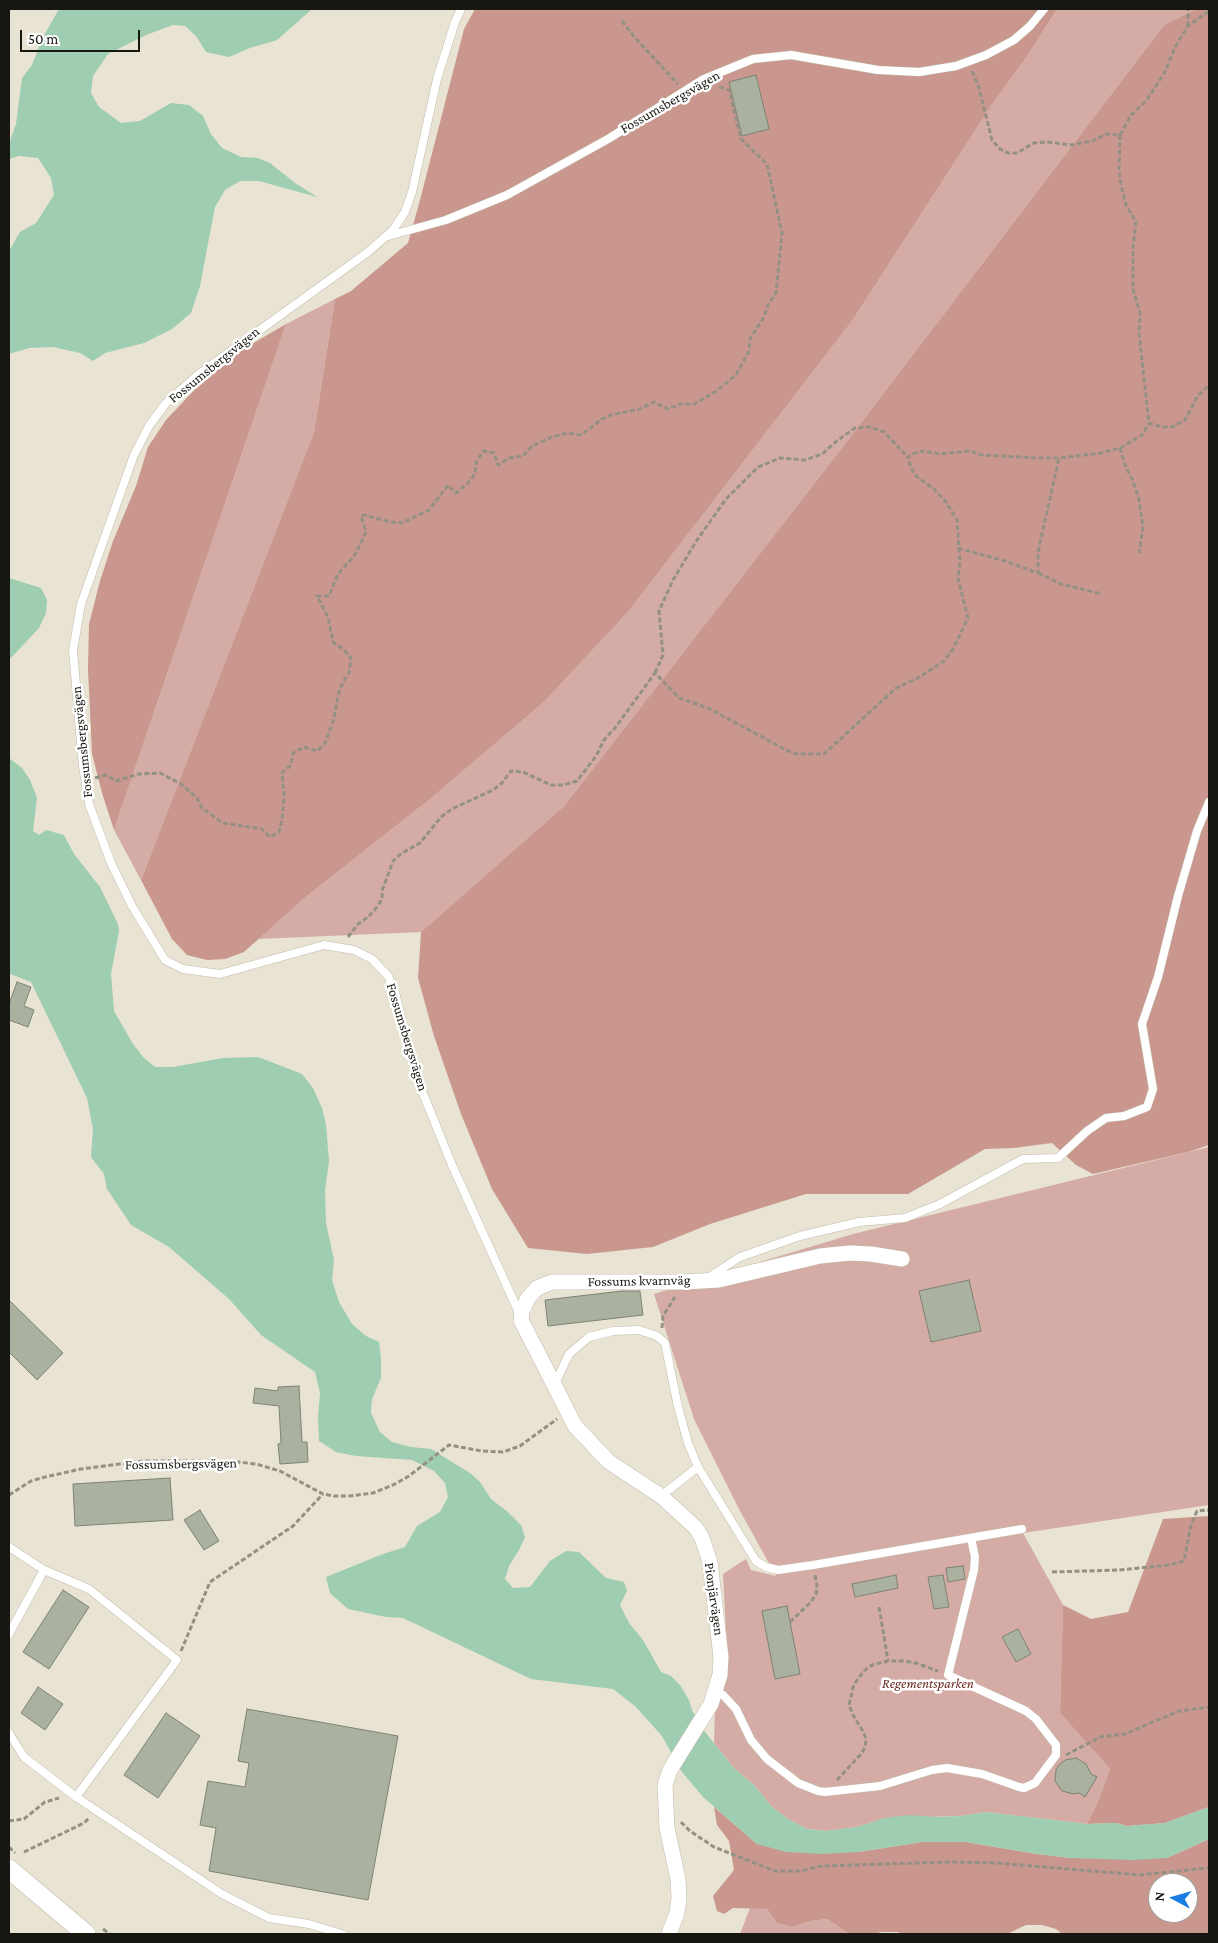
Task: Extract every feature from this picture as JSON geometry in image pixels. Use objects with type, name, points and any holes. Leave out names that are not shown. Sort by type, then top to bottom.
[{"type":"street","points":[[704,1280],[719,1280],[740,1276],[769,1267],[820,1256],[857,1253],[902,1259]]},
{"type":"street","name":"Fossums kvarnväg","points":[[521,1320],[522,1311],[528,1298],[537,1288],[552,1282],[684,1282],[704,1280]]},
{"type":"street","name":"Pionjärvägen","points":[[521,1320],[575,1426],[609,1462],[660,1496],[696,1528],[702,1538],[710,1562],[721,1657],[720,1675],[714,1698],[670,1770],[665,1785],[666,1814],[678,1879],[679,1898],[677,1913],[669,1934]]},
{"type":"street","points":[[9,1869],[86,1934]]},
{"type":"lane","name":"Fossumsbergsvägen","points":[[461,9],[437,79],[405,212],[393,230],[368,252],[199,374],[166,403],[149,426],[134,455],[81,604],[73,650],[88,804],[111,863],[132,906],[165,960],[183,969],[220,974],[324,945],[354,950],[372,959],[388,976],[396,992],[403,1026],[420,1086],[452,1165],[521,1320]]},
{"type":"lane","name":"Fossumsbergsvägen","points":[[386,236],[446,220],[508,195],[608,139],[704,79],[753,58],[791,55],[878,70],[919,72],[956,66],[986,55],[1014,40],[1030,26],[1044,9]]},
{"type":"lane","name":"Fossums kvarnväg","points":[[704,1280],[740,1257],[800,1236],[859,1222],[905,1218],[940,1204],[1023,1159],[1058,1158],[1087,1131],[1106,1118],[1124,1116],[1147,1107],[1153,1089],[1142,1024],[1158,977],[1194,840],[1209,802]]},
{"type":"lane","points":[[555,1385],[569,1354],[589,1337],[613,1331],[639,1330],[657,1336],[665,1343],[678,1407],[688,1443],[698,1467],[756,1561],[766,1567],[778,1570],[813,1565],[1022,1529]]},
{"type":"lane","points":[[660,1496],[698,1467]]},
{"type":"lane","points":[[714,1698],[723,1695],[736,1709],[751,1740],[767,1759],[782,1772],[804,1786],[825,1792],[880,1786],[932,1770],[947,1768],[982,1774],[1018,1787],[1024,1788],[1035,1783],[1056,1755],[1056,1745],[1036,1719],[1026,1711],[948,1675],[974,1570],[975,1557],[971,1538]]},
{"type":"lane","points":[[9,1547],[44,1570],[89,1589],[177,1660],[76,1797]]},
{"type":"lane","points":[[9,1634],[44,1570]]},
{"type":"lane","points":[[9,1733],[24,1757],[76,1797],[222,1894],[269,1918],[309,1924],[342,1934]]},
{"type":"path","points":[[1188,9],[1188,26]]},
{"type":"path","points":[[908,457],[923,451],[940,454],[969,451],[982,455],[1004,457],[1059,458],[1101,453],[1120,448],[1142,436],[1148,423],[1139,334],[1140,313],[1133,289],[1133,254],[1136,222],[1126,205],[1121,186],[1119,170],[1120,135],[1131,115],[1146,101],[1165,72],[1175,48],[1188,26],[1209,11]]},
{"type":"path","points":[[622,20],[635,38],[665,68],[684,91]]},
{"type":"path","points":[[968,61],[979,88],[992,140],[1000,149],[1008,153],[1017,153],[1034,143],[1048,142],[1072,145],[1092,141],[1106,134],[1120,135]]},
{"type":"path","points":[[88,804],[94,779],[106,776],[116,781],[139,774],[160,773],[181,784],[197,798],[202,808],[223,823],[262,829],[270,837],[279,832],[284,796],[282,774],[291,765],[292,753],[304,747],[317,751],[325,743],[334,719],[338,695],[343,682],[350,673],[351,658],[333,642],[328,617],[317,596],[329,596],[338,574],[355,554],[366,532],[361,516],[402,523],[429,510],[448,485],[456,493],[467,484],[475,474],[476,463],[483,451],[494,453],[498,465],[509,458],[523,456],[532,446],[552,437],[567,433],[582,435],[602,419],[624,411],[640,409],[654,402],[668,409],[680,404],[694,404],[715,392],[736,375],[749,351],[750,339],[776,293],[782,233],[767,164],[741,139],[728,90],[714,85]]},
{"type":"path","points":[[1148,423],[1162,427],[1172,427],[1185,420],[1197,397],[1209,385]]},
{"type":"path","points":[[345,948],[346,940],[351,932],[368,917],[382,898],[382,891],[393,861],[420,843],[440,817],[452,809],[493,790],[501,784],[510,771],[523,772],[539,781],[551,784],[563,785],[578,781],[592,762],[604,740],[655,673],[663,655],[660,611],[673,580],[697,540],[726,499],[758,467],[780,458],[806,460],[822,454],[856,428],[870,427],[884,432],[908,457],[911,468],[916,476],[934,489],[946,502],[957,520],[960,562],[958,578],[968,618],[953,649],[944,661],[918,678],[896,688],[824,754],[797,754],[788,751],[708,708],[679,698],[655,673]]},
{"type":"path","points":[[1120,448],[1139,499],[1143,527],[1139,553]]},
{"type":"path","points":[[1038,573],[1038,552],[1059,458]]},
{"type":"path","points":[[958,548],[1005,561],[1061,584],[1102,594]]},
{"type":"path","points":[[665,1343],[662,1328],[663,1316],[684,1282]]},
{"type":"path","name":"Fossumsbergsvägen","points":[[9,1495],[31,1481],[54,1475],[81,1469],[144,1461],[228,1461],[256,1464],[280,1471],[323,1494],[350,1496],[373,1493],[409,1476],[445,1447],[453,1444],[482,1451],[503,1452],[520,1446],[567,1412]]},
{"type":"path","points":[[177,1660],[210,1582],[294,1526],[323,1494]]},
{"type":"path","points":[[1052,1572],[1170,1565],[1184,1560],[1191,1524],[1197,1511],[1209,1510]]},
{"type":"path","points":[[790,1622],[811,1602],[816,1594],[817,1585],[813,1565]]},
{"type":"path","points":[[879,1607],[888,1661]]},
{"type":"path","points":[[825,1792],[862,1753],[865,1747],[864,1733],[849,1705],[854,1684],[865,1670],[872,1665],[888,1661],[916,1663],[948,1675]]},
{"type":"path","points":[[1068,1755],[1100,1738],[1126,1734],[1179,1711],[1209,1707]]},
{"type":"path","points":[[9,1821],[24,1819],[45,1802],[52,1799],[76,1797]]},
{"type":"path","points":[[24,1852],[84,1823],[96,1811]]},
{"type":"path","points":[[666,1814],[675,1815],[690,1831],[714,1847],[775,1871],[801,1871],[821,1866],[950,1862],[997,1863],[1140,1875],[1209,1868]]},
{"type":"green space","points":[[1057,9],[1197,9],[1164,25],[838,453],[564,806],[421,932],[258,939],[302,900],[429,800],[544,702],[628,612],[852,321],[991,106],[1026,58]]},
{"type":"green space","points":[[335,299],[314,432],[141,880],[114,830],[286,324]]},
{"type":"green space","name":"Regementsparken","points":[[1209,1147],[1209,1505],[1023,1533],[1063,1605],[1060,1713],[1110,1769],[1087,1824],[986,1812],[961,1816],[885,1818],[857,1827],[826,1831],[807,1829],[788,1819],[772,1807],[755,1786],[734,1768],[714,1743],[715,1704],[727,1650],[723,1574],[746,1559],[751,1570],[776,1576],[739,1509],[694,1419],[654,1294],[853,1234]]},
{"type":"green space","points":[[750,1908],[767,1909],[777,1923],[792,1927],[811,1921],[827,1919],[849,1934],[740,1934]]},
{"type":"shaded area","points":[[59,9],[312,9],[277,40],[229,57],[206,52],[196,36],[185,26],[173,25],[146,35],[108,54],[93,76],[91,93],[99,107],[121,123],[140,121],[171,103],[189,105],[203,116],[211,134],[222,148],[241,157],[258,158],[270,163],[295,183],[317,197],[259,181],[240,181],[225,190],[215,207],[200,286],[191,313],[172,329],[144,343],[105,353],[93,361],[80,353],[53,347],[29,348],[9,354],[9,251],[20,232],[36,223],[54,195],[51,178],[38,158],[19,156],[9,159],[9,144],[16,124],[22,78],[32,65],[42,39]]},
{"type":"shaded area","points":[[475,9],[1057,9],[1026,58],[991,106],[852,321],[628,612],[544,702],[429,800],[302,900],[244,952],[225,959],[207,960],[187,955],[172,939],[141,880],[314,432],[335,299],[351,291],[408,243],[464,29]]},
{"type":"shaded area","points":[[1197,9],[1209,9],[1209,1145],[1188,1152],[1093,1174],[1076,1165],[1052,1143],[1014,1148],[985,1149],[908,1194],[806,1194],[710,1224],[653,1247],[587,1254],[528,1248],[492,1189],[461,1114],[434,1036],[418,978],[421,932],[564,806],[838,453],[1164,25]]},
{"type":"shaded area","points":[[286,324],[114,830],[92,754],[88,669],[89,624],[113,541],[136,486],[148,447],[166,420],[198,386],[240,351]]},
{"type":"shaded area","points":[[9,578],[41,588],[47,600],[46,613],[39,628],[9,660]]},
{"type":"shaded area","points":[[9,758],[22,768],[30,780],[37,798],[33,831],[39,835],[46,830],[64,835],[74,854],[100,887],[118,924],[119,931],[111,974],[114,1011],[133,1044],[143,1057],[155,1067],[173,1067],[223,1058],[258,1057],[302,1074],[313,1088],[322,1108],[326,1125],[329,1161],[325,1190],[326,1223],[334,1260],[332,1280],[339,1302],[352,1324],[366,1336],[379,1342],[381,1378],[372,1399],[371,1413],[380,1432],[392,1442],[411,1447],[431,1449],[470,1473],[480,1482],[491,1499],[521,1525],[525,1537],[509,1566],[505,1579],[513,1588],[530,1587],[550,1561],[566,1551],[579,1552],[606,1578],[624,1582],[627,1591],[620,1605],[629,1623],[643,1640],[661,1672],[671,1676],[680,1685],[705,1732],[734,1768],[755,1786],[772,1807],[788,1819],[807,1829],[826,1831],[857,1827],[885,1818],[909,1815],[936,1817],[986,1812],[1087,1824],[1116,1823],[1127,1826],[1165,1823],[1209,1807],[1209,1839],[1167,1858],[1133,1860],[1071,1858],[966,1842],[922,1842],[858,1852],[822,1854],[786,1852],[757,1844],[703,1797],[682,1772],[662,1736],[635,1706],[613,1689],[531,1679],[403,1618],[386,1617],[348,1609],[330,1593],[326,1577],[405,1547],[417,1526],[440,1512],[448,1497],[445,1483],[434,1471],[412,1460],[356,1456],[336,1452],[319,1441],[320,1393],[315,1372],[261,1335],[229,1299],[169,1247],[131,1225],[107,1189],[104,1174],[91,1157],[93,1129],[87,1098],[31,982],[10,974]]},
{"type":"shaded area","points":[[1209,1516],[1209,1807],[1165,1823],[1127,1826],[1116,1823],[1087,1824],[1110,1769],[1060,1713],[1063,1605],[1091,1619],[1128,1612],[1163,1519]]},
{"type":"shaded area","points":[[714,1807],[757,1844],[858,1852],[922,1842],[966,1842],[1071,1858],[1167,1858],[1209,1839],[1209,1934],[1062,1934],[1056,1929],[1042,1925],[1026,1925],[1007,1934],[902,1934],[898,1932],[882,1932],[849,1934],[827,1919],[811,1921],[792,1927],[777,1923],[767,1909],[733,1908],[724,1914],[717,1911],[713,1896],[734,1870],[729,1841],[717,1825]]},
{"type":"building","points":[[756,75],[769,129],[742,136],[729,82]]},
{"type":"building","points":[[17,982],[31,987],[24,1006],[34,1010],[28,1027],[9,1020],[9,1004]]},
{"type":"building","points":[[969,1280],[981,1331],[931,1342],[919,1291]]},
{"type":"building","points":[[622,1291],[640,1291],[643,1315],[548,1326],[545,1300]]},
{"type":"building","points":[[9,1300],[63,1353],[37,1380],[9,1352]]},
{"type":"building","points":[[299,1386],[302,1442],[307,1442],[308,1462],[280,1464],[278,1444],[281,1443],[279,1406],[253,1403],[255,1388],[278,1391],[278,1387]]},
{"type":"building","points":[[170,1478],[173,1520],[75,1526],[73,1484]]},
{"type":"building","points":[[200,1510],[219,1541],[204,1550],[184,1520]]},
{"type":"building","points":[[963,1566],[965,1579],[948,1582],[946,1568]]},
{"type":"building","points":[[896,1575],[898,1588],[855,1597],[852,1584]]},
{"type":"building","points":[[943,1575],[949,1607],[934,1609],[928,1577]]},
{"type":"building","points":[[63,1590],[89,1607],[49,1669],[23,1652]]},
{"type":"building","points":[[787,1606],[800,1674],[775,1679],[762,1611]]},
{"type":"building","points":[[1018,1629],[1031,1654],[1016,1662],[1002,1637]]},
{"type":"building","points":[[38,1687],[63,1704],[45,1730],[21,1713]]},
{"type":"building","points":[[247,1709],[398,1736],[368,1900],[209,1871],[216,1828],[200,1825],[208,1781],[245,1787],[249,1763],[238,1761]]},
{"type":"building","points":[[166,1713],[200,1736],[158,1798],[124,1775]]},
{"type":"building","points":[[1076,1758],[1086,1764],[1091,1774],[1097,1777],[1085,1797],[1079,1793],[1074,1794],[1062,1791],[1055,1781],[1056,1769],[1060,1764],[1065,1760]]}]
